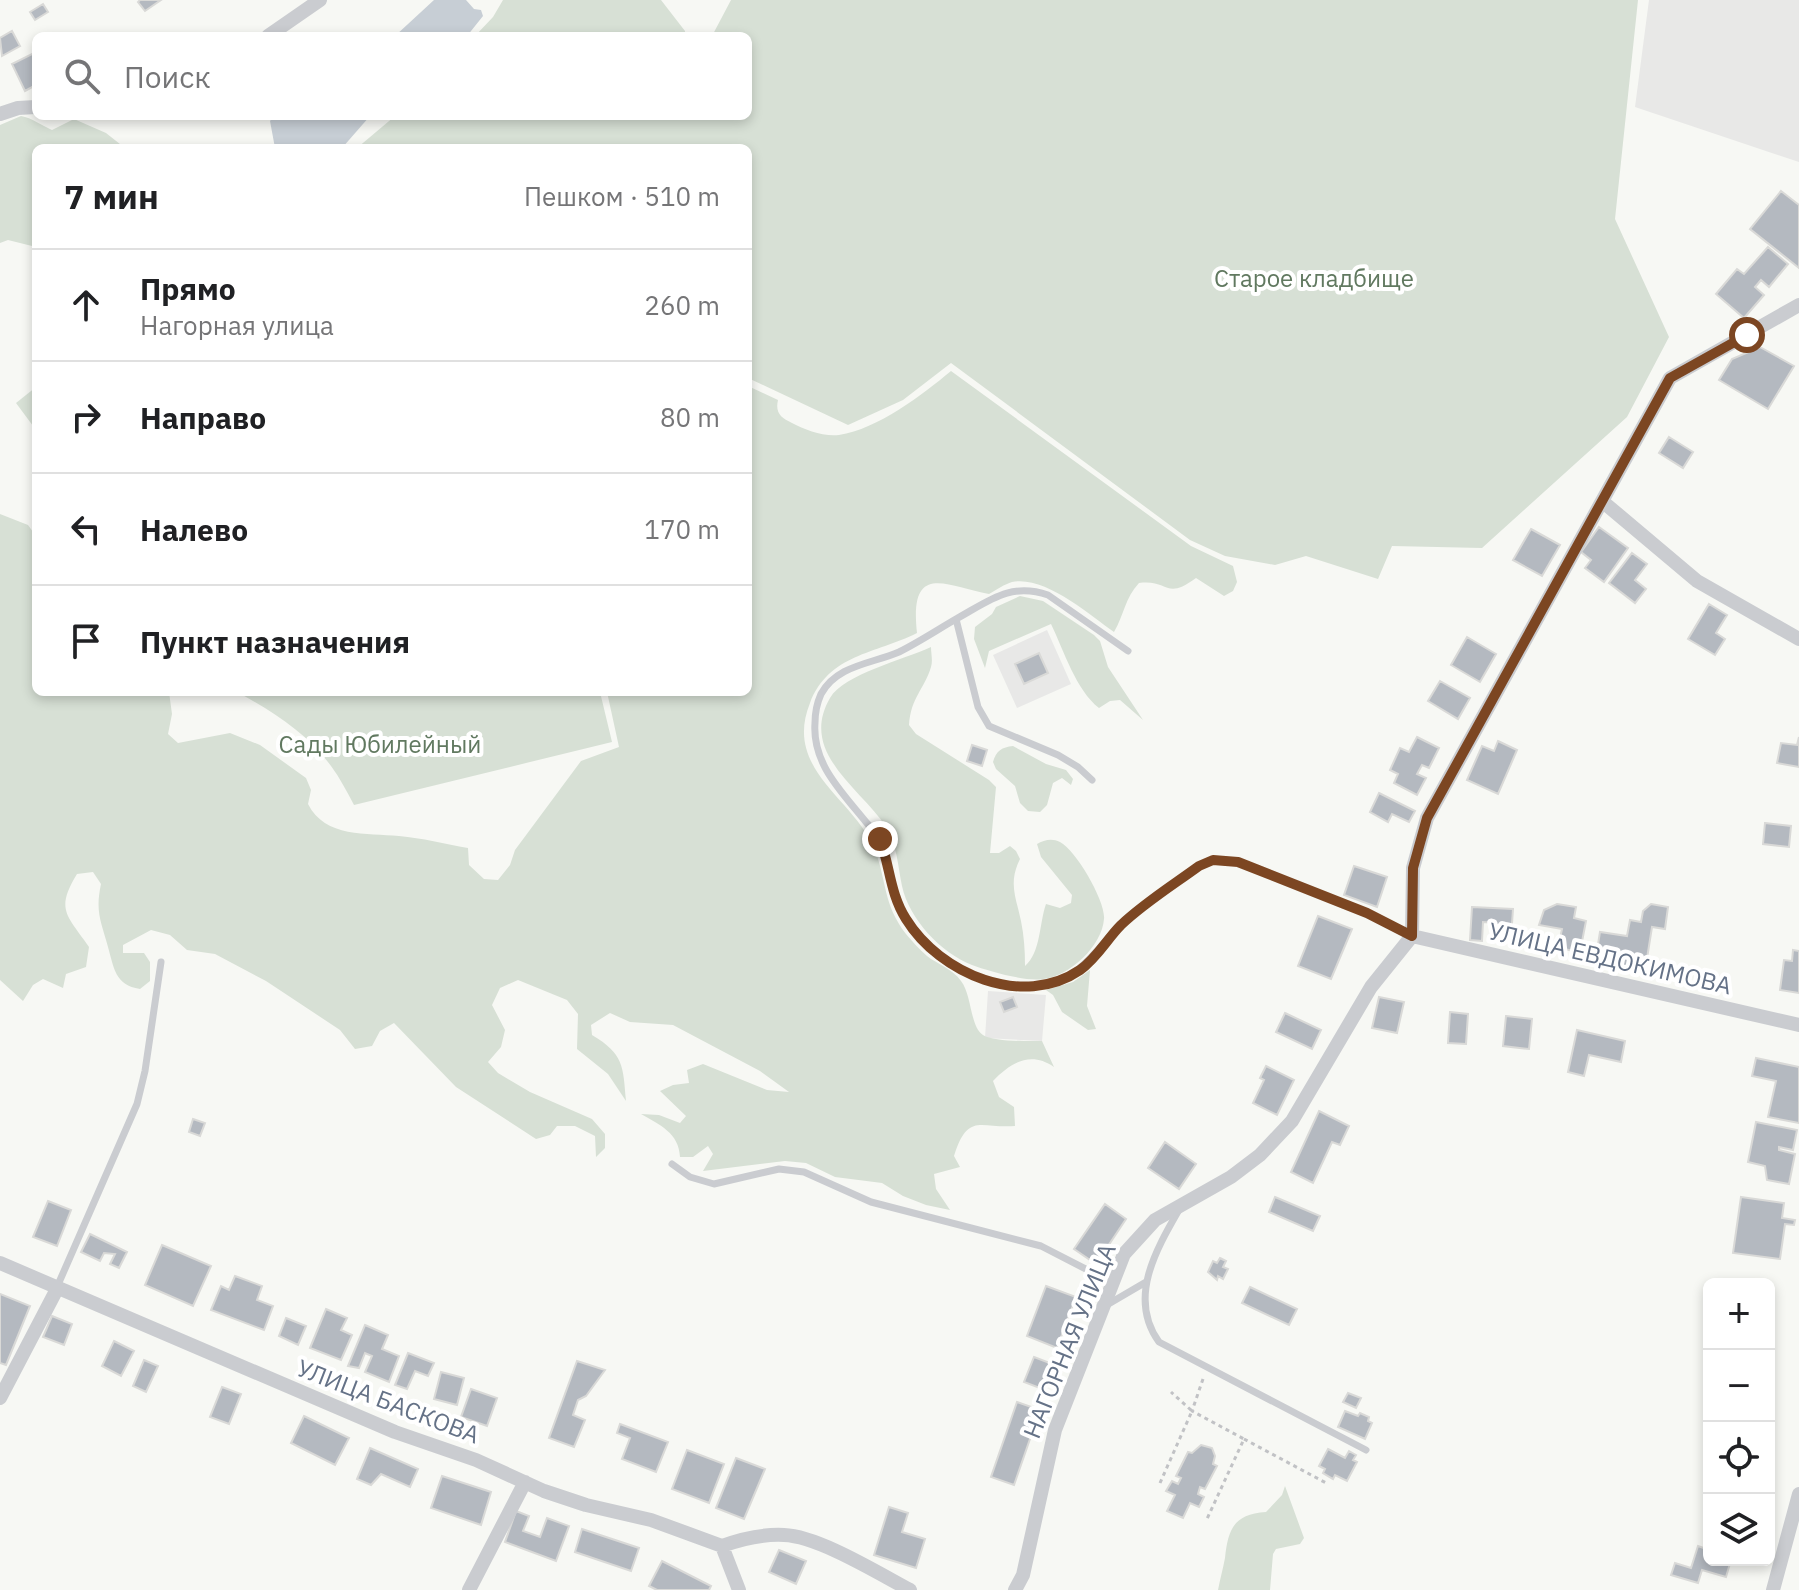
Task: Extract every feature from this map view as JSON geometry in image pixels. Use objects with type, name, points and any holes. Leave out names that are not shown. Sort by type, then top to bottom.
[{"type":"street","points":[[274,32],[320,0]]},
{"type":"street","points":[[0,114],[32,107]]},
{"type":"street","points":[[1412,936],[1413,868],[1427,818],[1670,378],[1799,305]]},
{"type":"street","points":[[1602,501],[1697,581],[1799,639]]},
{"type":"street","name":"УЛИЦА ЕВДОКИМОВА","points":[[1412,936],[1799,1025]]},
{"type":"street","name":"НАГОРНАЯ УЛИЦА","points":[[1015,1590],[1023,1575],[1055,1430],[1124,1254],[1155,1220],[1246,1167],[1292,1121],[1371,987],[1412,936]]},
{"type":"street","name":"УЛИЦА БАСКОВА","points":[[0,1263],[395,1432],[476,1460],[564,1498],[651,1520],[722,1546]]},
{"type":"street","points":[[0,1398],[57,1289]]},
{"type":"street","points":[[469,1590],[525,1482]]},
{"type":"street","points":[[1773,1590],[1799,1494]]},
{"type":"street","points":[[739,1590],[722,1546],[751,1538],[783,1535],[798,1537],[844,1556],[910,1590]]},
{"type":"lane","points":[[1128,651],[1048,595],[1012,590],[911,646],[844,671],[831,680],[820,696],[814,735],[817,754],[880,839],[897,902],[921,940],[962,971],[988,981],[1027,986],[1061,979],[1089,962],[1122,924],[1199,866],[1213,860],[1238,862],[1367,913],[1412,936]]},
{"type":"lane","points":[[956,619],[978,707],[989,726],[1058,755],[1092,780]]},
{"type":"lane","points":[[57,1289],[137,1104],[161,962]]},
{"type":"lane","points":[[672,1164],[690,1177],[714,1184],[779,1169],[804,1172],[871,1202],[1041,1246],[1113,1283]]},
{"type":"lane","points":[[1182,1206],[1166,1233],[1146,1282],[1146,1316],[1155,1336],[1165,1347],[1366,1450]]},
{"type":"lane","points":[[1103,1307],[1146,1282]]},
{"type":"path","points":[[1160,1483],[1207,1368]]},
{"type":"path","points":[[1171,1392],[1192,1411],[1328,1484]]},
{"type":"path","points":[[1206,1521],[1244,1439]]},
{"type":"shaded area","points":[[434,0],[466,0],[474,9],[481,10],[483,16],[470,32],[399,32]]},
{"type":"shaded area","points":[[1649,0],[1799,0],[1799,162],[1635,107]]},
{"type":"shaded area","points":[[366,120],[346,144],[274,144],[270,121]]},
{"type":"shaded area","points":[[1047,630],[1071,684],[1017,708],[993,655]]},
{"type":"shaded area","points":[[988,991],[1046,995],[1042,1041],[985,1038]]},
{"type":"green space","points":[[503,0],[661,0],[685,32],[479,32]]},
{"type":"green space","name":"Старое кладбище","points":[[731,0],[1638,0],[1615,219],[1669,337],[1627,417],[1482,548],[1392,546],[1378,579],[1306,556],[1275,565],[1225,556],[1190,540],[951,363],[903,400],[848,425],[752,380],[752,144],[362,144],[390,120],[752,120],[752,32],[714,32]]},
{"type":"green space","points":[[21,116],[52,130],[76,120],[106,133],[120,144],[32,144],[32,246],[8,240],[0,243],[0,125]]},
{"type":"green space","points":[[951,371],[1191,546],[1233,566],[1237,582],[1233,591],[1224,596],[1196,578],[1172,589],[1139,583],[1114,632],[1079,606],[1038,584],[1012,582],[989,594],[934,584],[925,587],[919,595],[917,633],[841,665],[818,687],[810,703],[804,726],[806,747],[813,765],[865,832],[875,850],[889,903],[906,934],[924,954],[961,981],[976,1025],[983,1035],[1003,1040],[1042,1041],[1054,1067],[1029,1059],[1014,1064],[993,1081],[999,1097],[1014,1107],[1015,1126],[977,1125],[965,1133],[954,1156],[960,1167],[934,1174],[936,1189],[950,1210],[903,1196],[882,1183],[835,1177],[806,1163],[785,1161],[703,1171],[713,1154],[708,1146],[693,1157],[680,1157],[672,1136],[641,1114],[659,1115],[680,1123],[686,1116],[660,1091],[689,1083],[687,1070],[703,1064],[767,1090],[789,1092],[760,1071],[673,1025],[630,1022],[610,1013],[591,1025],[592,1035],[610,1048],[620,1062],[626,1101],[608,1074],[577,1049],[578,1014],[567,1000],[518,980],[500,988],[492,1005],[505,1030],[501,1047],[488,1062],[498,1073],[530,1092],[592,1119],[605,1134],[605,1148],[596,1157],[595,1136],[575,1126],[557,1126],[550,1135],[536,1139],[456,1087],[394,1023],[380,1031],[372,1046],[355,1049],[340,1030],[266,981],[215,954],[187,950],[170,935],[151,930],[123,945],[123,953],[144,953],[150,962],[150,981],[140,989],[132,987],[120,979],[114,968],[100,916],[101,884],[93,872],[77,874],[65,904],[66,912],[89,947],[86,967],[66,974],[63,988],[43,979],[33,985],[23,1001],[0,980],[0,514],[28,525],[32,530],[32,696],[170,696],[172,714],[168,734],[178,743],[230,733],[260,745],[306,778],[311,790],[308,804],[325,823],[348,832],[408,837],[468,848],[469,865],[484,879],[498,880],[510,865],[515,850],[581,761],[619,747],[608,696],[752,696],[752,388],[778,400],[778,412],[788,421],[827,435],[854,432],[869,426],[913,400]]},
{"type":"green space","points":[[32,390],[32,425],[16,403]]},
{"type":"green space","points":[[1020,596],[1043,601],[1100,641],[1108,667],[1143,720],[1120,700],[1110,701],[1099,708],[1091,700],[1071,669],[1051,624],[989,651],[985,668],[974,639],[975,627],[996,607]]},
{"type":"green space","points":[[931,647],[931,667],[912,707],[909,725],[916,734],[996,787],[990,853],[999,853],[1010,846],[1020,859],[1014,883],[1023,932],[1025,966],[1037,946],[1046,904],[1060,908],[1071,903],[1072,895],[1041,857],[1037,844],[1054,840],[1067,847],[1081,865],[1100,901],[1104,919],[1091,949],[1074,966],[1053,977],[1027,979],[987,970],[960,960],[938,943],[919,922],[906,898],[895,848],[886,827],[827,753],[822,736],[822,718],[837,689],[861,675]]},
{"type":"green space","name":"Сады Юбилейный","points":[[244,696],[601,696],[612,742],[354,805],[322,754],[276,715]]},
{"type":"green space","points":[[1013,746],[1046,764],[1066,770],[1073,779],[1071,785],[1062,778],[1053,783],[1047,805],[1040,812],[1028,811],[1020,803],[1015,786],[996,769],[993,762],[1000,750]]},
{"type":"green space","points":[[1090,970],[1087,1006],[1096,1029],[1088,1030],[1062,1012],[1053,995],[1046,990],[1073,982]]},
{"type":"green space","points":[[1285,1486],[1304,1538],[1300,1544],[1276,1549],[1270,1590],[1218,1590],[1231,1531],[1247,1516],[1266,1512],[1282,1495]]},
{"type":"building","points":[[161,0],[145,11],[138,2]]},
{"type":"building","points":[[43,4],[48,12],[35,20],[30,12]]},
{"type":"building","points":[[12,31],[20,46],[2,56],[0,38]]},
{"type":"building","points":[[32,54],[32,87],[25,91],[12,64]]},
{"type":"building","points":[[1781,191],[1799,205],[1799,268],[1750,229]]},
{"type":"building","points":[[1768,247],[1788,264],[1769,287],[1761,280],[1755,287],[1764,295],[1744,318],[1716,294],[1737,269],[1744,274]]},
{"type":"building","points":[[1760,347],[1794,366],[1768,409],[1719,380],[1732,359]]},
{"type":"building","points":[[1669,437],[1693,452],[1683,468],[1659,453]]},
{"type":"building","points":[[1599,527],[1628,548],[1604,582],[1585,568],[1591,560],[1581,552]]},
{"type":"building","points":[[1531,529],[1560,545],[1542,576],[1513,560]]},
{"type":"building","points":[[1632,553],[1647,564],[1635,580],[1646,589],[1635,603],[1609,583]]},
{"type":"building","points":[[1709,604],[1727,615],[1716,633],[1725,639],[1715,655],[1688,639]]},
{"type":"building","points":[[1467,637],[1496,654],[1480,682],[1451,665]]},
{"type":"building","points":[[1039,653],[1048,673],[1024,684],[1015,664]]},
{"type":"building","points":[[1440,681],[1470,698],[1458,719],[1428,701]]},
{"type":"building","points":[[1417,737],[1439,748],[1429,768],[1422,765],[1417,774],[1426,778],[1417,795],[1394,783],[1398,774],[1390,770],[1400,748],[1409,752]]},
{"type":"building","points":[[1799,737],[1799,767],[1777,763],[1781,743],[1797,745]]},
{"type":"building","points":[[1498,741],[1517,750],[1498,794],[1467,780],[1482,746],[1494,751]]},
{"type":"building","points":[[972,745],[987,750],[982,766],[967,761]]},
{"type":"building","points":[[1379,793],[1415,811],[1409,822],[1392,814],[1388,822],[1370,812]]},
{"type":"building","points":[[1765,823],[1791,826],[1789,847],[1763,844]]},
{"type":"building","points":[[1354,866],[1387,877],[1377,907],[1344,895]]},
{"type":"building","points":[[1557,904],[1576,907],[1574,918],[1586,921],[1580,952],[1558,948],[1562,929],[1539,925],[1544,910]]},
{"type":"building","points":[[1651,904],[1668,907],[1665,929],[1652,927],[1645,971],[1595,963],[1600,932],[1627,936],[1630,920],[1641,922],[1643,911]]},
{"type":"building","points":[[1472,907],[1513,909],[1511,938],[1494,937],[1495,923],[1483,922],[1482,941],[1470,940]]},
{"type":"building","points":[[1318,916],[1352,929],[1331,979],[1298,966]]},
{"type":"building","points":[[1793,950],[1799,951],[1799,993],[1780,990],[1784,960],[1792,961]]},
{"type":"building","points":[[1013,997],[1017,1007],[1004,1012],[1000,1002]]},
{"type":"building","points":[[1379,997],[1404,1002],[1397,1033],[1372,1028]]},
{"type":"building","points":[[1450,1012],[1468,1014],[1466,1044],[1448,1043]]},
{"type":"building","points":[[1285,1013],[1321,1030],[1312,1049],[1276,1032]]},
{"type":"building","points":[[1506,1016],[1532,1019],[1529,1049],[1503,1046]]},
{"type":"building","points":[[1577,1030],[1625,1041],[1621,1062],[1589,1055],[1584,1076],[1568,1072]]},
{"type":"building","points":[[1756,1058],[1799,1067],[1799,1123],[1768,1117],[1776,1081],[1752,1076]]},
{"type":"building","points":[[1266,1066],[1294,1080],[1277,1115],[1253,1103],[1264,1080],[1260,1078]]},
{"type":"building","points":[[1319,1111],[1349,1126],[1340,1145],[1332,1142],[1313,1183],[1291,1172]]},
{"type":"building","points":[[193,1119],[205,1123],[200,1136],[189,1132]]},
{"type":"building","points":[[1756,1122],[1797,1130],[1793,1150],[1779,1147],[1779,1150],[1795,1154],[1789,1184],[1767,1180],[1765,1166],[1748,1162]]},
{"type":"building","points":[[1165,1142],[1196,1164],[1179,1189],[1148,1168]]},
{"type":"building","points":[[1275,1197],[1320,1216],[1313,1231],[1269,1212]]},
{"type":"building","points":[[1741,1197],[1784,1203],[1782,1218],[1795,1220],[1794,1225],[1785,1224],[1780,1259],[1733,1253]]},
{"type":"building","points":[[48,1201],[71,1210],[57,1246],[33,1237]]},
{"type":"building","points":[[1105,1204],[1126,1219],[1096,1264],[1074,1249]]},
{"type":"building","points":[[90,1234],[127,1252],[119,1268],[110,1264],[115,1254],[104,1253],[100,1261],[81,1252]]},
{"type":"building","points":[[162,1245],[211,1266],[193,1306],[145,1285]]},
{"type":"building","points":[[1220,1258],[1226,1261],[1223,1267],[1228,1269],[1223,1279],[1218,1276],[1217,1280],[1208,1272],[1213,1261],[1217,1263]]},
{"type":"building","points":[[235,1276],[262,1286],[257,1300],[273,1306],[264,1330],[211,1310],[221,1286],[229,1290]]},
{"type":"building","points":[[1046,1286],[1076,1297],[1057,1348],[1027,1336]]},
{"type":"building","points":[[1250,1287],[1297,1309],[1289,1325],[1242,1303]]},
{"type":"building","points":[[0,1294],[30,1306],[6,1365],[0,1363]]},
{"type":"building","points":[[326,1309],[347,1318],[341,1330],[352,1335],[341,1360],[310,1348]]},
{"type":"building","points":[[52,1316],[72,1324],[64,1345],[43,1337]]},
{"type":"building","points":[[286,1318],[306,1326],[298,1345],[279,1336]]},
{"type":"building","points":[[365,1325],[388,1335],[382,1349],[399,1356],[389,1382],[365,1372],[372,1356],[365,1353],[359,1368],[348,1366]]},
{"type":"building","points":[[114,1341],[134,1351],[121,1376],[102,1366]]},
{"type":"building","points":[[408,1353],[434,1363],[428,1376],[415,1371],[407,1389],[395,1385]]},
{"type":"building","points":[[1034,1357],[1055,1365],[1045,1390],[1024,1382]]},
{"type":"building","points":[[144,1360],[158,1366],[146,1392],[133,1386]]},
{"type":"building","points":[[577,1361],[605,1370],[586,1396],[578,1400],[573,1415],[585,1420],[574,1447],[549,1438]]},
{"type":"building","points":[[441,1372],[464,1378],[457,1405],[434,1399]]},
{"type":"building","points":[[222,1387],[241,1394],[229,1424],[210,1417]]},
{"type":"building","points":[[471,1389],[497,1398],[487,1426],[461,1417]]},
{"type":"building","points":[[1348,1393],[1361,1398],[1356,1408],[1343,1402]]},
{"type":"building","points":[[1017,1402],[1040,1410],[1014,1485],[991,1477]]},
{"type":"building","points":[[1345,1411],[1369,1417],[1368,1421],[1372,1423],[1365,1439],[1338,1427]]},
{"type":"building","points":[[304,1416],[349,1438],[335,1465],[291,1443]]},
{"type":"building","points":[[620,1424],[668,1442],[656,1472],[622,1459],[630,1438],[617,1433]]},
{"type":"building","points":[[1201,1445],[1212,1448],[1215,1456],[1213,1464],[1217,1466],[1205,1489],[1200,1487],[1198,1494],[1204,1497],[1199,1507],[1190,1503],[1183,1518],[1167,1511],[1175,1495],[1166,1491],[1172,1481],[1178,1484],[1181,1478],[1176,1476],[1188,1452],[1192,1453]]},
{"type":"building","points":[[370,1448],[418,1469],[410,1487],[381,1474],[371,1485],[357,1479]]},
{"type":"building","points":[[1328,1449],[1345,1458],[1349,1451],[1356,1455],[1353,1460],[1357,1462],[1347,1481],[1335,1475],[1333,1479],[1323,1473],[1325,1469],[1319,1466]]},
{"type":"building","points":[[687,1450],[724,1464],[709,1503],[672,1489]]},
{"type":"building","points":[[736,1458],[765,1469],[744,1519],[716,1508]]},
{"type":"building","points":[[442,1476],[491,1492],[481,1525],[431,1508]]},
{"type":"building","points":[[889,1507],[908,1513],[902,1532],[925,1539],[916,1568],[874,1555]]},
{"type":"building","points":[[516,1511],[529,1516],[523,1531],[540,1537],[547,1518],[569,1526],[556,1561],[505,1542]]},
{"type":"building","points":[[582,1529],[639,1548],[631,1571],[575,1552]]},
{"type":"building","points":[[1698,1546],[1703,1548],[1703,1566],[1729,1566],[1726,1577],[1702,1570],[1698,1583],[1671,1575],[1675,1563],[1691,1568]]},
{"type":"building","points":[[779,1550],[806,1561],[796,1584],[769,1572]]},
{"type":"building","points":[[662,1561],[711,1586],[709,1590],[657,1590],[649,1586]]},
{"type":"route","points":[[880,839],[897,902],[921,940],[962,971],[988,981],[1027,986],[1045,984],[1080,970],[1122,924],[1199,866],[1213,860],[1238,862],[1367,913],[1412,936],[1413,868],[1427,818],[1670,378],[1747,335]]}]
